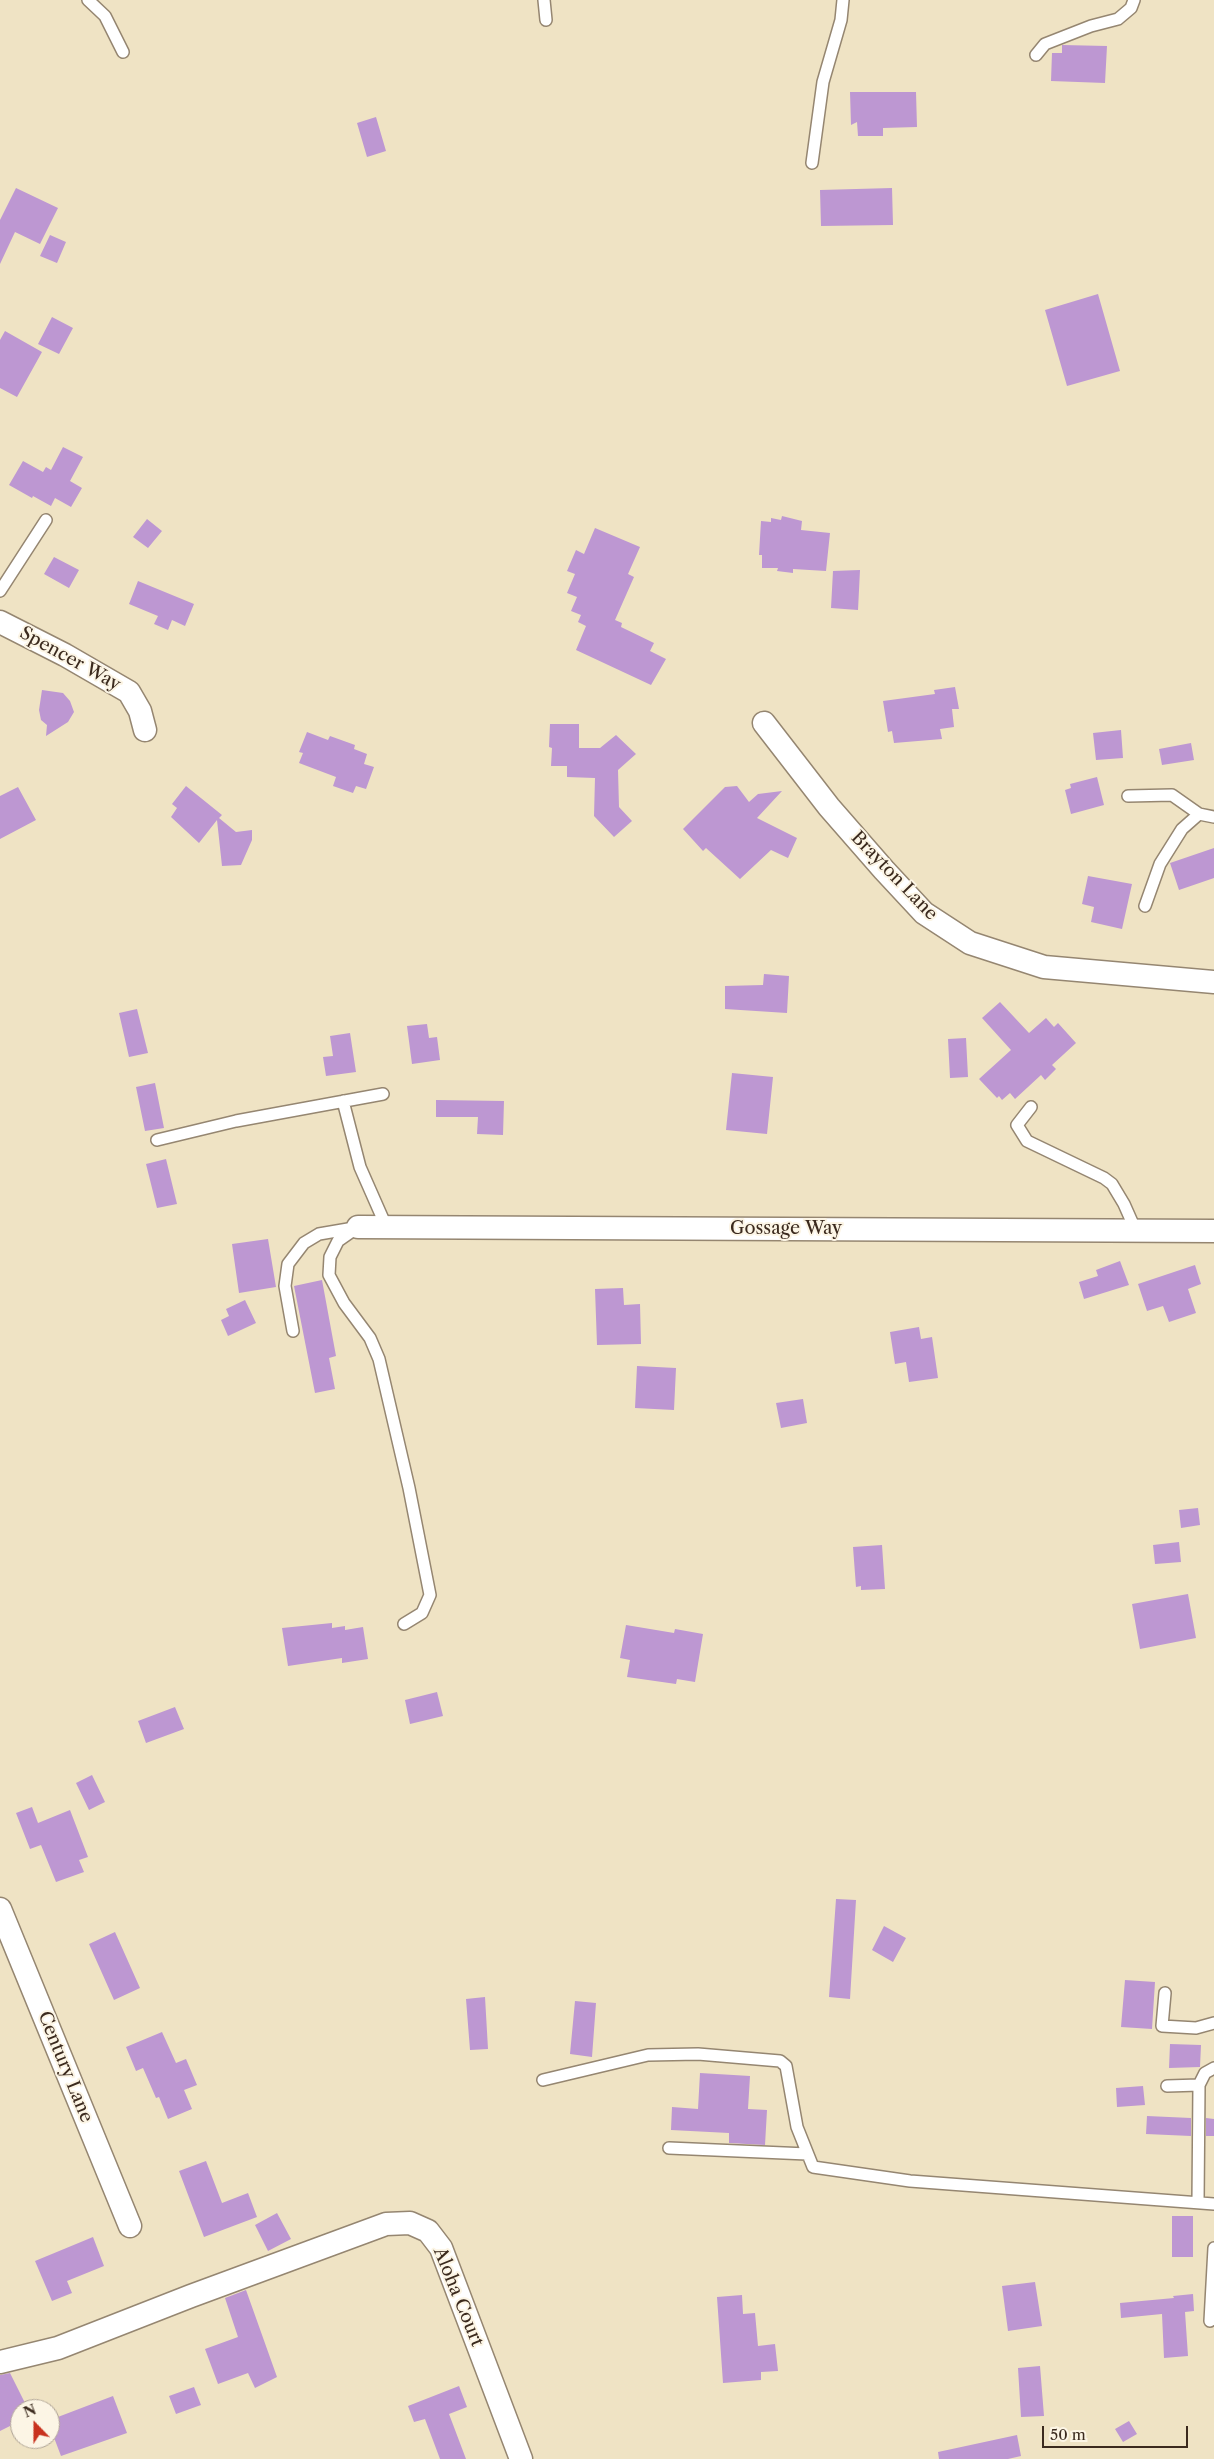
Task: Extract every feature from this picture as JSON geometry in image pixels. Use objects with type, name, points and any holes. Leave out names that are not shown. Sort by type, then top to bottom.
[{"type":"street","name":"Spencer Way","points":[[0,622],[64,655],[129,692],[140,711],[146,730]]},
{"type":"street","name":"Brayton Lane","points":[[764,722],[829,807],[884,870],[924,912],[970,944],[1044,967],[1214,982]]},
{"type":"street","name":"Gossage Way","points":[[358,1227],[1214,1231]]},
{"type":"street","name":"Century Lane","points":[[0,1909],[130,2226]]},
{"type":"street","name":"Aloha Court","points":[[0,2362],[45,2352],[386,2224],[410,2224],[428,2231],[441,2248],[521,2459]]},
{"type":"lane","points":[[88,0],[105,16],[123,52]]},
{"type":"lane","points":[[544,0],[546,20]]},
{"type":"lane","points":[[812,163],[823,82],[841,20],[843,0]]},
{"type":"lane","points":[[1036,55],[1045,44],[1091,26],[1118,19],[1131,8],[1134,0]]},
{"type":"lane","points":[[0,591],[46,520]]},
{"type":"lane","points":[[1128,796],[1172,795],[1198,814],[1214,817]]},
{"type":"lane","points":[[1145,906],[1160,864],[1182,829],[1198,814]]},
{"type":"lane","points":[[157,1140],[236,1121],[383,1094]]},
{"type":"lane","points":[[344,1101],[360,1167],[386,1226]]},
{"type":"lane","points":[[1031,1107],[1017,1125],[1026,1141],[1104,1178],[1112,1184],[1124,1204],[1136,1231]]},
{"type":"lane","points":[[292,1331],[285,1286],[288,1264],[304,1243],[319,1234],[358,1227]]},
{"type":"lane","points":[[358,1227],[338,1242],[330,1257],[329,1275],[344,1303],[370,1338],[379,1359],[409,1488],[430,1595],[422,1613],[404,1624]]},
{"type":"lane","points":[[1165,1993],[1162,2026],[1196,2028],[1214,2023]]},
{"type":"lane","points":[[543,2080],[648,2055],[698,2054],[780,2061],[786,2066],[796,2127],[813,2167],[910,2181],[1214,2204]]},
{"type":"lane","points":[[1198,2202],[1199,2085],[1205,2073],[1214,2068]]},
{"type":"lane","points":[[1167,2086],[1199,2085]]},
{"type":"lane","points":[[669,2148],[806,2154]]},
{"type":"lane","points":[[1210,2321],[1214,2248]]},
{"type":"building","points":[[1062,45],[1107,46],[1105,83],[1051,81],[1052,53],[1062,53]]},
{"type":"building","points":[[850,92],[916,92],[917,127],[883,128],[883,136],[858,136],[857,122],[851,125]]},
{"type":"building","points":[[376,117],[386,151],[367,157],[357,123]]},
{"type":"building","points":[[16,188],[58,208],[40,244],[15,232],[0,264],[0,220]]},
{"type":"building","points":[[892,188],[893,225],[821,226],[820,190]]},
{"type":"building","points":[[50,235],[66,242],[57,263],[40,256]]},
{"type":"building","points":[[1098,294],[1120,371],[1067,386],[1045,310]]},
{"type":"building","points":[[52,317],[73,328],[59,354],[38,344]]},
{"type":"building","points":[[5,331],[42,352],[17,397],[0,388],[0,340]]},
{"type":"building","points":[[63,447],[83,457],[70,481],[82,488],[71,507],[55,498],[51,506],[9,485],[23,461],[43,472],[46,467],[51,470]]},
{"type":"building","points":[[782,516],[802,521],[801,530],[830,533],[826,571],[793,569],[793,573],[777,571],[778,568],[762,568],[762,555],[759,555],[761,521],[771,522],[771,518],[781,520]]},
{"type":"building","points":[[147,519],[162,531],[148,548],[133,537]]},
{"type":"building","points":[[595,528],[640,547],[628,574],[634,577],[615,620],[622,623],[621,627],[654,643],[650,651],[666,659],[651,685],[576,650],[586,626],[578,622],[581,615],[571,611],[577,597],[567,593],[575,574],[567,571],[576,550],[584,554]]},
{"type":"building","points":[[54,557],[79,570],[69,588],[44,574]]},
{"type":"building","points":[[860,570],[858,610],[831,608],[833,571]]},
{"type":"building","points":[[138,581],[194,604],[185,626],[172,620],[168,630],[154,624],[158,616],[129,604]]},
{"type":"building","points":[[955,687],[959,709],[952,709],[954,727],[940,729],[942,739],[894,743],[892,731],[888,732],[883,701],[935,694],[934,690]]},
{"type":"building","points":[[42,690],[63,693],[70,701],[74,712],[68,722],[46,736],[47,725],[41,720],[39,710]]},
{"type":"building","points":[[550,724],[579,724],[579,748],[600,748],[616,735],[636,754],[618,770],[619,807],[632,821],[614,837],[594,816],[595,778],[567,777],[567,766],[551,766],[552,748],[549,747]]},
{"type":"building","points":[[1121,730],[1123,758],[1096,760],[1093,733]]},
{"type":"building","points":[[307,732],[328,740],[330,736],[355,745],[354,749],[367,754],[364,764],[374,767],[366,789],[356,786],[353,793],[333,786],[336,777],[299,763],[303,753],[299,752]]},
{"type":"building","points":[[1191,743],[1194,760],[1162,765],[1159,749]]},
{"type":"building","points":[[1097,777],[1104,805],[1071,814],[1065,790],[1071,788],[1070,784]]},
{"type":"building","points":[[186,786],[222,815],[219,818],[236,832],[252,830],[252,840],[241,865],[222,866],[217,820],[199,843],[171,817],[177,808],[172,804]]},
{"type":"building","points":[[737,786],[749,802],[758,794],[782,791],[757,818],[797,838],[788,858],[771,850],[740,879],[706,848],[703,851],[683,829],[725,787]]},
{"type":"building","points":[[18,787],[36,820],[0,839],[0,796]]},
{"type":"building","points":[[1214,848],[1214,878],[1179,890],[1170,863]]},
{"type":"building","points":[[1088,876],[1132,884],[1122,929],[1091,922],[1094,907],[1082,904]]},
{"type":"building","points":[[764,974],[789,976],[787,1013],[725,1009],[725,986],[763,985]]},
{"type":"building","points":[[1000,1002],[1029,1033],[1046,1018],[1054,1027],[1058,1023],[1076,1043],[1052,1065],[1056,1069],[1045,1080],[1041,1075],[1015,1099],[1010,1093],[1002,1100],[999,1096],[997,1098],[979,1079],[1011,1050],[982,1018]]},
{"type":"building","points":[[137,1009],[148,1053],[129,1057],[119,1013]]},
{"type":"building","points":[[427,1024],[429,1038],[437,1037],[440,1060],[412,1064],[407,1026]]},
{"type":"building","points":[[350,1033],[356,1072],[326,1076],[323,1057],[333,1056],[330,1036]]},
{"type":"building","points":[[966,1038],[968,1077],[950,1078],[948,1039]]},
{"type":"building","points":[[732,1073],[773,1077],[767,1134],[726,1130]]},
{"type":"building","points":[[155,1083],[164,1128],[145,1131],[136,1087]]},
{"type":"building","points":[[436,1100],[504,1101],[503,1135],[477,1134],[478,1117],[436,1117]]},
{"type":"building","points":[[166,1159],[177,1204],[157,1208],[146,1164]]},
{"type":"building","points":[[268,1239],[276,1287],[239,1293],[232,1244]]},
{"type":"building","points":[[1120,1261],[1129,1285],[1084,1299],[1079,1282],[1098,1276],[1096,1270]]},
{"type":"building","points":[[1195,1265],[1201,1284],[1188,1289],[1196,1313],[1169,1322],[1163,1306],[1147,1311],[1138,1284]]},
{"type":"building","points":[[322,1280],[336,1356],[329,1358],[335,1389],[315,1393],[294,1286]]},
{"type":"building","points":[[623,1288],[624,1305],[640,1304],[641,1344],[597,1345],[595,1289]]},
{"type":"building","points":[[245,1300],[256,1323],[228,1336],[221,1320],[229,1316],[226,1309]]},
{"type":"building","points":[[919,1327],[921,1339],[932,1337],[938,1378],[909,1382],[906,1362],[895,1364],[890,1332]]},
{"type":"building","points":[[637,1366],[676,1368],[674,1410],[635,1408]]},
{"type":"building","points":[[803,1399],[807,1423],[781,1428],[776,1403]]},
{"type":"building","points":[[1198,1508],[1200,1525],[1181,1528],[1179,1510]]},
{"type":"building","points":[[1179,1542],[1181,1562],[1155,1564],[1153,1545]]},
{"type":"building","points":[[882,1545],[885,1589],[861,1590],[861,1586],[856,1587],[853,1547]]},
{"type":"building","points":[[1188,1594],[1196,1638],[1140,1649],[1132,1604]]},
{"type":"building","points":[[332,1623],[332,1628],[345,1626],[345,1630],[363,1627],[368,1659],[342,1663],[342,1658],[288,1666],[282,1628]]},
{"type":"building","points":[[626,1625],[674,1633],[675,1629],[703,1634],[695,1682],[677,1679],[676,1684],[627,1677],[630,1660],[620,1658]]},
{"type":"building","points":[[437,1692],[443,1716],[410,1724],[405,1700]]},
{"type":"building","points":[[175,1707],[184,1729],[146,1743],[138,1721]]},
{"type":"building","points":[[92,1775],[105,1802],[89,1810],[76,1783]]},
{"type":"building","points":[[32,1807],[38,1823],[70,1810],[88,1857],[79,1860],[84,1872],[56,1882],[41,1845],[30,1849],[16,1813]]},
{"type":"building","points":[[836,1899],[856,1900],[850,1999],[829,1997]]},
{"type":"building","points":[[884,1926],[906,1938],[893,1962],[872,1950]]},
{"type":"building","points":[[115,1932],[140,1988],[114,2000],[89,1944]]},
{"type":"building","points":[[1125,1980],[1155,1982],[1152,2029],[1121,2027]]},
{"type":"building","points":[[485,1997],[488,2049],[470,2050],[466,1999]]},
{"type":"building","points":[[575,2001],[596,2003],[592,2057],[570,2054]]},
{"type":"building","points":[[162,2032],[176,2063],[186,2059],[197,2085],[184,2090],[192,2109],[168,2119],[159,2097],[156,2098],[143,2068],[136,2071],[126,2047]]},
{"type":"building","points":[[1170,2044],[1201,2045],[1200,2067],[1169,2068]]},
{"type":"building","points":[[700,2073],[750,2076],[748,2109],[767,2110],[765,2145],[729,2143],[729,2133],[671,2130],[672,2107],[698,2109]]},
{"type":"building","points":[[1143,2086],[1145,2105],[1117,2107],[1116,2088]]},
{"type":"building","points":[[1147,2116],[1191,2118],[1191,2136],[1146,2134]]},
{"type":"building","points":[[1206,2118],[1214,2119],[1214,2136],[1206,2136]]},
{"type":"building","points":[[206,2161],[222,2203],[248,2193],[257,2217],[204,2237],[179,2171]]},
{"type":"building","points":[[277,2213],[291,2239],[268,2251],[255,2225]]},
{"type":"building","points":[[1172,2216],[1193,2216],[1193,2257],[1172,2257]]},
{"type":"building","points":[[93,2237],[104,2266],[67,2281],[72,2293],[52,2301],[35,2261]]},
{"type":"building","points":[[1035,2282],[1042,2326],[1008,2331],[1002,2286]]},
{"type":"building","points":[[246,2290],[277,2377],[255,2388],[248,2373],[218,2384],[205,2349],[238,2337],[225,2298]]},
{"type":"building","points":[[1193,2294],[1194,2311],[1185,2312],[1188,2356],[1164,2358],[1162,2314],[1121,2318],[1120,2303],[1174,2298],[1173,2296]]},
{"type":"building","points":[[742,2295],[743,2314],[755,2313],[758,2346],[775,2344],[778,2371],[761,2372],[761,2380],[723,2383],[717,2297]]},
{"type":"building","points":[[1040,2366],[1044,2416],[1021,2417],[1018,2368]]},
{"type":"building","points":[[10,2373],[23,2399],[10,2399],[10,2426],[0,2431],[0,2375]]},
{"type":"building","points":[[459,2386],[467,2407],[449,2414],[466,2459],[440,2459],[425,2419],[414,2422],[408,2406]]},
{"type":"building","points":[[194,2387],[201,2405],[176,2414],[169,2396]]},
{"type":"building","points":[[113,2396],[127,2433],[61,2456],[58,2449],[60,2449],[60,2416]]},
{"type":"building","points":[[1129,2421],[1137,2434],[1123,2442],[1115,2429]]},
{"type":"building","points":[[1017,2435],[1021,2456],[1008,2459],[939,2459],[938,2452]]}]
